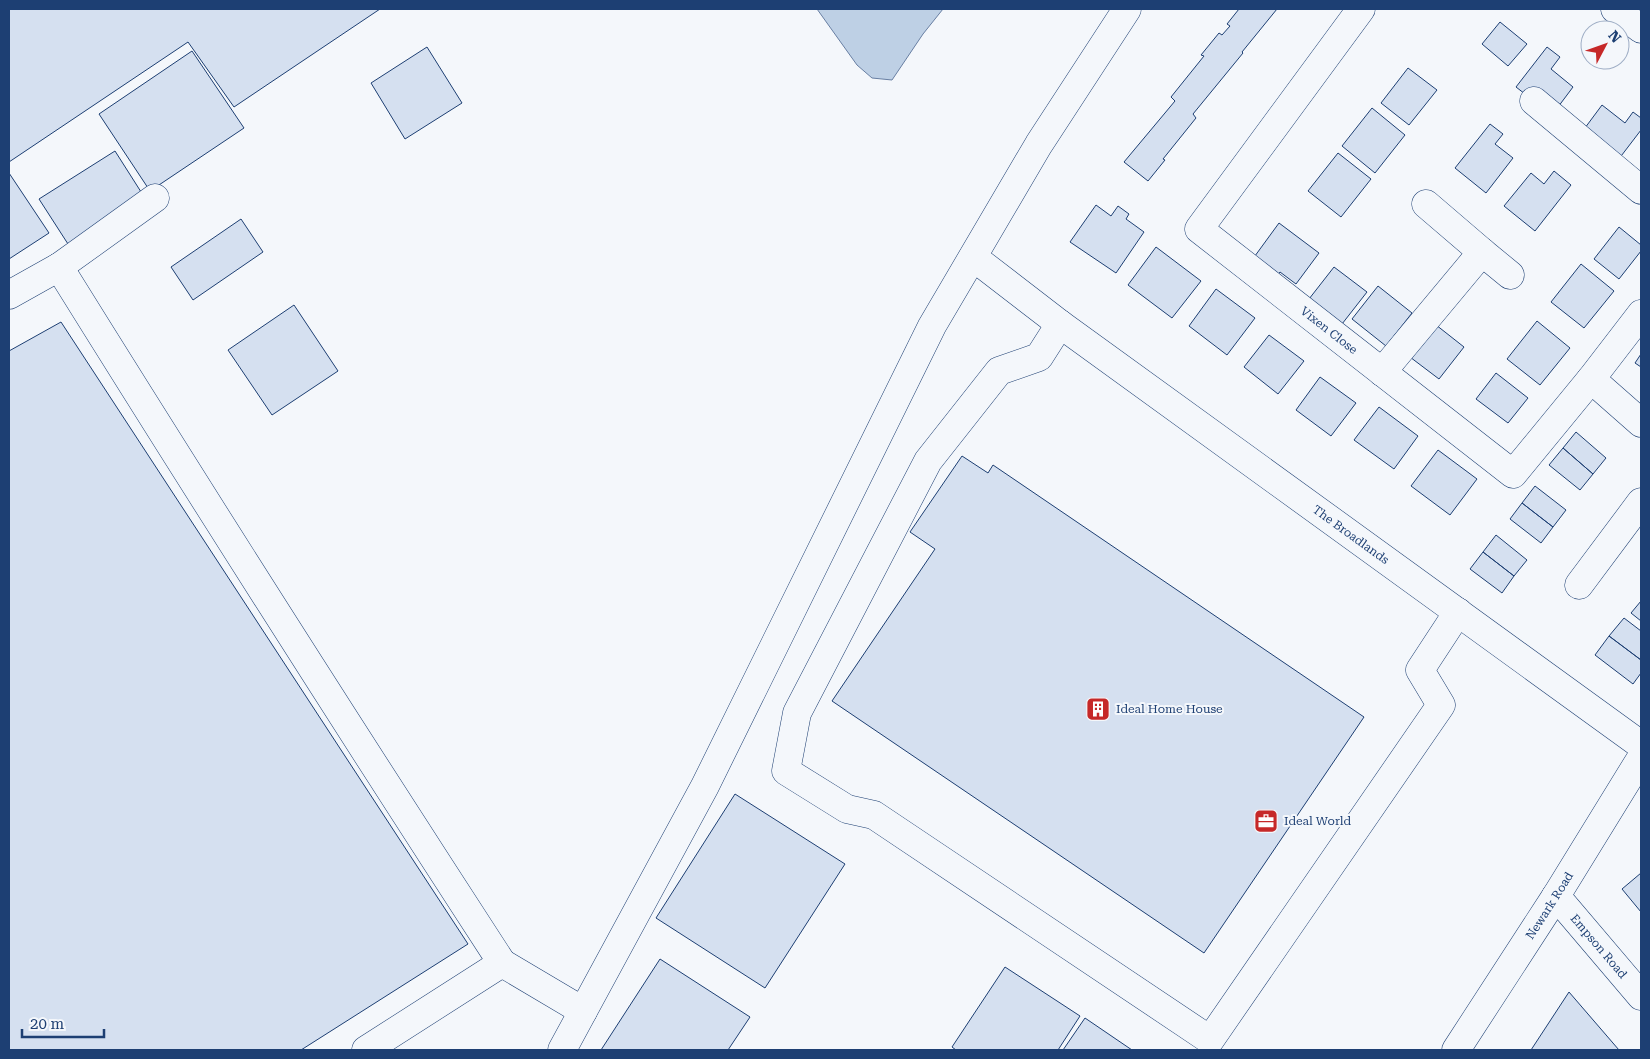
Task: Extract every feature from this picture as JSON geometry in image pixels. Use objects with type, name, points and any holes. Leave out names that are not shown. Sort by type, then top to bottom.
[{"type":"street","points":[[562,1050],[705,786],[932,326],[1039,144],[1127,9]]},
{"type":"street","name":"Vixen Close","points":[[1361,9],[1198,229],[1513,474],[1591,379],[1641,314]]},
{"type":"street","points":[[1615,9],[1641,29]]},
{"type":"street","points":[[1534,101],[1641,190]]},
{"type":"street","points":[[9,295],[59,267],[155,198]]},
{"type":"street","points":[[1426,204],[1510,275]]},
{"type":"street","points":[[1382,372],[1482,252]]},
{"type":"street","name":"The Broadlands","points":[[973,257],[1060,324],[1641,745]]},
{"type":"street","points":[[59,267],[214,516],[502,963],[583,1011]]},
{"type":"street","points":[[1060,324],[1039,357],[999,371],[928,461],[797,713],[786,771],[848,809],[874,815],[1210,1040],[1440,705],[1420,670],[1458,612]]},
{"type":"street","points":[[1591,379],[1641,423]]},
{"type":"street","points":[[1579,585],[1641,502]]},
{"type":"street","name":"Newark Road","points":[[1456,1050],[1556,896],[1641,758]]},
{"type":"street","name":"Empson Road","points":[[1556,896],[1641,996]]},
{"type":"street","points":[[366,1050],[502,963]]},
{"type":"water","points":[[817,9],[943,9],[923,34],[892,80],[872,78],[857,65]]},
{"type":"building","points":[[9,9],[380,9],[234,107],[188,42],[9,162]]},
{"type":"building","points":[[1239,9],[1277,9],[1193,114],[1196,118],[1148,181],[1124,162],[1175,101],[1171,97],[1204,56],[1201,55],[1219,33],[1222,35],[1230,26],[1227,24]]},
{"type":"building","points":[[1500,22],[1527,44],[1508,66],[1482,44]]},
{"type":"building","points":[[427,47],[462,103],[405,139],[371,83]]},
{"type":"building","points":[[1547,47],[1560,57],[1551,69],[1573,87],[1552,115],[1516,87]]},
{"type":"building","points":[[192,51],[244,128],[150,191],[99,114]]},
{"type":"building","points":[[1408,68],[1437,90],[1409,125],[1381,103]]},
{"type":"building","points":[[1602,105],[1625,123],[1633,112],[1641,118],[1641,130],[1615,164],[1579,136]]},
{"type":"building","points":[[1372,108],[1405,135],[1375,173],[1342,146]]},
{"type":"building","points":[[1490,124],[1503,134],[1495,144],[1513,158],[1486,193],[1455,168]]},
{"type":"building","points":[[115,151],[143,195],[68,244],[39,199]]},
{"type":"building","points":[[1338,153],[1371,179],[1341,217],[1308,191]]},
{"type":"building","points":[[1554,171],[1571,185],[1535,231],[1504,206],[1531,173],[1544,184]]},
{"type":"building","points":[[9,173],[49,233],[9,259]]},
{"type":"building","points":[[1096,205],[1111,216],[1118,206],[1129,214],[1126,219],[1144,232],[1116,273],[1070,242]]},
{"type":"building","points":[[241,219],[263,252],[193,300],[171,267]]},
{"type":"building","points":[[1279,223],[1319,253],[1296,284],[1280,272],[1276,277],[1252,260]]},
{"type":"building","points":[[1619,227],[1641,245],[1641,251],[1619,279],[1594,259]]},
{"type":"building","points":[[1156,247],[1201,281],[1172,318],[1128,285]]},
{"type":"building","points":[[1581,264],[1614,291],[1584,328],[1551,302]]},
{"type":"building","points":[[1334,267],[1367,292],[1342,324],[1309,299]]},
{"type":"building","points":[[1378,286],[1412,313],[1386,346],[1352,319]]},
{"type":"building","points":[[1216,289],[1255,318],[1227,355],[1189,326]]},
{"type":"building","points":[[294,305],[338,371],[272,415],[228,350]]},
{"type":"building","points":[[1431,321],[1464,347],[1439,379],[1406,354]]},
{"type":"building","points":[[1537,321],[1570,348],[1540,385],[1507,359]]},
{"type":"building","points":[[61,322],[468,944],[301,1050],[9,1050],[9,351]]},
{"type":"building","points":[[1269,335],[1304,361],[1278,394],[1244,367]]},
{"type":"building","points":[[1641,354],[1641,367],[1635,363]]},
{"type":"building","points":[[1496,373],[1528,398],[1508,423],[1476,399]]},
{"type":"building","points":[[1320,377],[1356,403],[1331,436],[1296,410]]},
{"type":"building","points":[[1379,407],[1418,436],[1394,469],[1354,440]]},
{"type":"building","points":[[1576,432],[1606,458],[1593,474],[1563,448]]},
{"type":"building","points":[[1563,448],[1593,474],[1580,490],[1549,465]]},
{"type":"building","points":[[1438,450],[1477,479],[1450,515],[1411,486]]},
{"type":"building","name":"Ideal Home House","points":[[962,456],[988,473],[993,465],[1364,717],[1204,953],[832,701],[935,549],[910,532]]},
{"type":"building","points":[[1535,486],[1566,510],[1553,527],[1522,503]]},
{"type":"building","points":[[1522,503],[1553,527],[1541,543],[1510,519]]},
{"type":"building","points":[[1496,535],[1527,560],[1514,576],[1483,552]]},
{"type":"building","points":[[1483,552],[1514,576],[1502,593],[1470,569]]},
{"type":"building","points":[[1641,601],[1641,621],[1631,613]]},
{"type":"building","points":[[1624,618],[1641,631],[1641,660],[1609,636]]},
{"type":"building","points":[[1609,636],[1641,660],[1641,673],[1633,684],[1595,655]]},
{"type":"building","points":[[735,794],[845,864],[765,988],[656,918]]},
{"type":"building","points":[[1641,873],[1641,912],[1622,889]]},
{"type":"building","points":[[660,959],[750,1017],[728,1050],[601,1050]]},
{"type":"building","points":[[1005,967],[1080,1016],[1058,1050],[956,1050],[952,1047]]},
{"type":"building","points":[[1569,992],[1619,1050],[1531,1050]]},
{"type":"building","points":[[1085,1018],[1132,1050],[1063,1050]]},
{"type":"place","name":"Ideal Home House","points":[[1098,709]]},
{"type":"place","name":"Ideal World","points":[[1266,821]]}]
